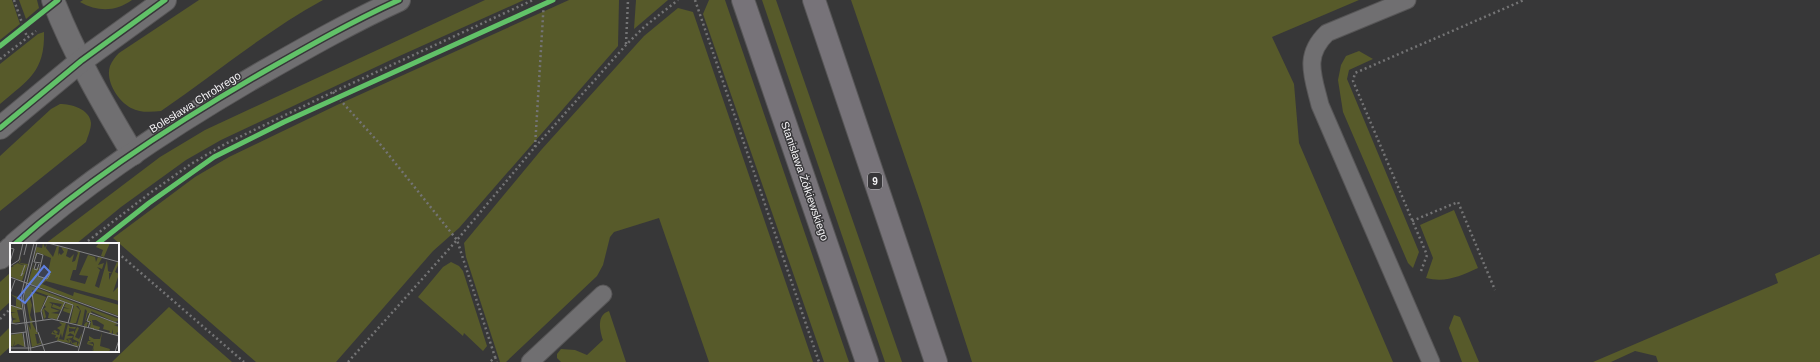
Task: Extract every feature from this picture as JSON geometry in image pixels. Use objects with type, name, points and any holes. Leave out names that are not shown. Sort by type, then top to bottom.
[{"type":"main road","name":"Stanisława Żółkiewskiego","points":[[743,0],[867,362]]},
{"type":"main road","name":"9","points":[[814,0],[936,362]]},
{"type":"street","points":[[0,128],[81,61],[165,0]]},
{"type":"street","name":"Bolesława Chrobrego","points":[[17,243],[92,183],[133,154],[252,79],[326,37],[399,0]]},
{"type":"street","points":[[54,1],[71,44],[133,154]]},
{"type":"street","points":[[0,258],[10,249]]},
{"type":"lane","points":[[1407,0],[1327,33],[1317,42],[1311,66],[1320,105],[1431,362]]},
{"type":"lane","points":[[530,362],[603,294]]},
{"type":"path","points":[[14,0],[27,38]]},
{"type":"path","points":[[85,243],[150,193],[191,164],[225,144],[333,92],[533,0]]},
{"type":"path","points":[[626,45],[628,0]]},
{"type":"path","points":[[348,362],[457,240],[534,147],[626,45],[644,27],[678,0]]},
{"type":"path","points":[[695,0],[819,362]]},
{"type":"path","points":[[1419,278],[1427,255],[1353,81],[1355,73],[1524,0]]},
{"type":"path","points":[[18,31],[54,1]]},
{"type":"path","points":[[534,147],[546,2]]},
{"type":"path","points":[[537,7],[546,2]]},
{"type":"path","points":[[333,92],[380,144],[457,240],[497,362]]},
{"type":"path","points":[[333,101],[346,95]]},
{"type":"path","points":[[241,143],[278,125]]},
{"type":"path","points":[[208,161],[221,153]]},
{"type":"path","points":[[1412,220],[1458,202],[1495,290]]},
{"type":"path","points":[[96,234],[107,243]]},
{"type":"path","points":[[98,243],[108,235]]},
{"type":"path","points":[[119,254],[244,362]]},
{"type":"path","points":[[0,319],[10,309]]},
{"type":"path","points":[[490,362],[495,357]]},
{"type":"green space","points":[[0,0],[12,0],[20,24],[0,40]]},
{"type":"green space","points":[[19,0],[37,0],[39,8],[26,19]]},
{"type":"green space","points":[[83,0],[132,0],[113,9],[100,9],[93,8],[80,2]]},
{"type":"green space","points":[[199,0],[323,0],[281,25],[161,111],[149,112],[134,110],[126,105],[117,96],[109,78],[110,66],[114,59],[119,53]]},
{"type":"green space","points":[[485,0],[524,0],[395,58],[221,140],[186,160],[121,207],[77,243],[46,243],[160,157],[205,130]]},
{"type":"green space","points":[[569,0],[619,0],[618,46],[459,228],[433,251],[336,362],[256,362],[113,238],[195,177],[229,157],[337,105]]},
{"type":"green space","points":[[636,0],[668,0],[634,29]]},
{"type":"green space","points":[[709,0],[725,0],[849,362],[824,362],[703,14]]},
{"type":"green space","points":[[762,0],[776,0],[902,362],[885,362]]},
{"type":"green space","points":[[851,0],[1359,0],[1272,37],[1294,84],[1299,143],[1393,362],[972,362],[921,204]]},
{"type":"green space","points":[[678,8],[693,12],[813,362],[709,362],[659,218],[614,232],[610,237],[603,265],[597,276],[506,362],[500,362],[466,257],[464,243],[542,149],[644,36]]},
{"type":"green space","points":[[44,32],[44,46],[38,66],[33,74],[19,88],[0,104],[0,64],[38,34]]},
{"type":"green space","points":[[1359,51],[1373,59],[1349,70],[1347,79],[1419,252],[1413,268],[1408,263],[1343,112],[1338,80],[1341,65],[1346,56]]},
{"type":"green space","points":[[60,104],[79,108],[90,118],[90,130],[86,142],[0,211],[0,156],[51,109]]},
{"type":"green space","points":[[1454,210],[1478,268],[1453,278],[1440,280],[1426,278],[1433,258],[1420,225]]},
{"type":"green space","points":[[1820,254],[1820,362],[1658,362],[1656,356],[1635,351],[1611,362],[1593,362],[1778,283],[1775,274]]},
{"type":"green space","points":[[451,262],[459,266],[463,271],[487,346],[483,351],[464,333],[463,336],[418,297],[443,267]]},
{"type":"green space","points":[[10,273],[10,302],[0,311],[0,282]]},
{"type":"green space","points":[[169,307],[232,362],[112,362]]},
{"type":"green space","points":[[609,311],[626,362],[561,362],[557,358],[557,354],[561,349],[575,350],[587,355],[603,340],[600,324],[602,316]]},
{"type":"green space","points":[[1454,315],[1460,317],[1479,362],[1462,362],[1449,328]]},
{"type":"green space","points":[[10,327],[10,347],[0,356],[0,337]]},
{"type":"cycle path","points":[[0,46],[58,0]]},
{"type":"cycle path","points":[[0,128],[81,61],[165,0]]},
{"type":"cycle path","points":[[16,243],[74,196],[136,151],[168,130],[232,90],[298,52],[399,0]]},
{"type":"cycle path","points":[[98,243],[149,203],[214,157],[284,122],[553,0]]}]
